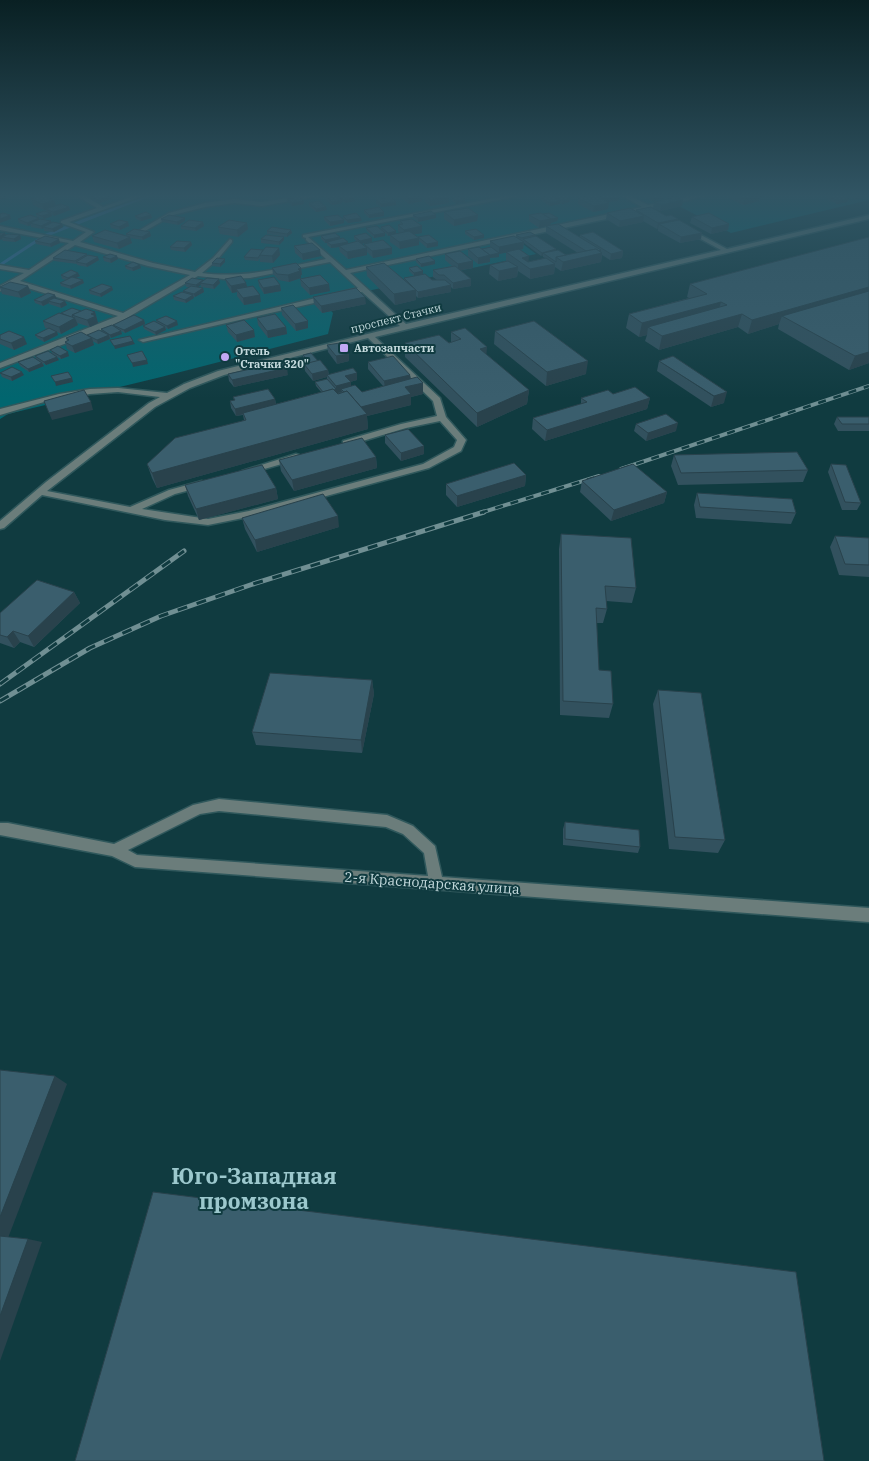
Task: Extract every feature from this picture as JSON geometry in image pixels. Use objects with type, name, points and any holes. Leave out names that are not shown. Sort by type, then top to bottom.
[{"type":"street","points":[[0,289],[47,262]]},
{"type":"street","points":[[143,262],[171,270],[197,274],[235,276],[270,272],[319,262]]},
{"type":"street","points":[[0,366],[112,323],[197,274],[211,262]]},
{"type":"street","points":[[333,262],[405,327]]},
{"type":"street","points":[[346,272],[392,262]]},
{"type":"street","name":"проспект Стачки","points":[[0,526],[118,430],[152,405],[187,386],[221,373],[680,262]]},
{"type":"street","points":[[0,267],[32,272]]},
{"type":"street","points":[[15,282],[124,316]]},
{"type":"street","points":[[143,340],[364,289]]},
{"type":"street","points":[[40,492],[165,517],[208,522],[250,514],[426,466],[458,449],[462,440],[442,418],[437,400],[370,336]]},
{"type":"street","points":[[0,412],[34,402],[95,391],[117,390],[168,396]]},
{"type":"street","points":[[334,447],[404,426],[442,418]]},
{"type":"street","points":[[240,473],[306,455]]},
{"type":"street","points":[[132,510],[172,492],[214,480]]},
{"type":"street","points":[[115,850],[198,809],[219,805],[387,821],[408,830],[430,850],[436,883]]},
{"type":"street","name":"2-я Краснодарская улица","points":[[0,829],[115,850],[135,861],[869,915]]},
{"type":"shaded area","points":[[0,262],[499,262],[322,301],[333,313],[328,334],[8,414],[0,419]]},
{"type":"building","points":[[133,262],[140,265],[132,268],[125,266]]},
{"type":"building","points":[[510,262],[518,267],[499,271],[490,265]]},
{"type":"building","points":[[520,262],[552,262],[555,264],[530,269]]},
{"type":"building","points":[[773,262],[869,262],[869,287],[752,320],[742,314],[662,336],[648,327],[727,305],[721,302],[642,323],[629,314],[707,294],[690,284]]},
{"type":"building","points":[[296,263],[301,268],[298,269],[300,271],[288,275],[277,274],[272,268]]},
{"type":"building","points":[[384,263],[416,290],[394,294],[366,267]]},
{"type":"building","points":[[417,266],[423,271],[414,273],[409,268]]},
{"type":"building","points":[[455,266],[471,279],[453,283],[444,275],[439,275],[433,270]]},
{"type":"building","points":[[71,270],[78,273],[68,278],[61,275]]},
{"type":"building","points":[[425,274],[432,280],[445,280],[451,285],[418,292],[404,278]]},
{"type":"building","points":[[320,275],[329,284],[309,288],[300,279]]},
{"type":"building","points":[[241,276],[246,283],[231,286],[225,279]]},
{"type":"building","points":[[72,277],[83,280],[70,286],[60,283]]},
{"type":"building","points":[[274,277],[280,285],[263,288],[258,280]]},
{"type":"building","points":[[192,278],[203,280],[196,285],[185,283]]},
{"type":"building","points":[[207,278],[219,279],[213,285],[200,283]]},
{"type":"building","points":[[10,282],[28,286],[18,292],[0,287]]},
{"type":"building","points":[[102,284],[112,287],[100,294],[89,290]]},
{"type":"building","points":[[191,286],[203,288],[194,294],[183,291]]},
{"type":"building","points":[[253,286],[260,295],[243,298],[236,289]]},
{"type":"building","points":[[356,288],[365,297],[321,306],[313,297]]},
{"type":"building","points":[[869,291],[869,352],[855,356],[782,316]]},
{"type":"building","points":[[182,292],[193,295],[185,300],[173,296]]},
{"type":"building","points":[[48,293],[55,295],[41,302],[34,300]]},
{"type":"building","points":[[54,298],[65,301],[60,304],[48,301]]},
{"type":"building","points":[[293,305],[308,321],[295,324],[281,308]]},
{"type":"building","points":[[72,308],[81,311],[72,315],[73,318],[61,313]]},
{"type":"building","points":[[86,309],[95,312],[91,314],[96,316],[87,320],[72,315]]},
{"type":"building","points":[[59,313],[75,318],[59,327],[43,321]]},
{"type":"building","points":[[275,314],[286,327],[267,331],[257,318]]},
{"type":"building","points":[[134,315],[144,320],[124,330],[113,325]]},
{"type":"building","points":[[166,316],[177,321],[167,326],[156,320]]},
{"type":"building","points":[[244,320],[254,330],[236,335],[226,325]]},
{"type":"building","points":[[154,321],[165,327],[155,332],[143,326]]},
{"type":"building","points":[[534,321],[588,361],[547,372],[495,331]]},
{"type":"building","points":[[112,325],[121,331],[110,335],[101,329]]},
{"type":"building","points":[[49,328],[57,332],[43,338],[35,335]]},
{"type":"building","points":[[465,328],[487,347],[480,349],[529,390],[477,413],[405,343],[439,335],[449,343],[461,339],[451,332]]},
{"type":"building","points":[[99,330],[109,335],[97,340],[87,335]]},
{"type":"building","points":[[9,331],[24,337],[11,343],[0,339],[0,335]]},
{"type":"building","points":[[81,332],[92,338],[72,346],[65,342],[69,340],[66,338]]},
{"type":"building","points":[[130,336],[133,341],[114,346],[110,340]]},
{"type":"building","points":[[340,343],[349,354],[336,356],[327,345]]},
{"type":"building","points":[[58,346],[68,352],[60,356],[50,350]]},
{"type":"building","points":[[48,351],[57,357],[44,362],[35,356]]},
{"type":"building","points":[[142,351],[147,360],[132,363],[127,355]]},
{"type":"building","points":[[311,353],[318,361],[310,363],[303,355]]},
{"type":"building","points":[[393,356],[410,375],[384,381],[368,362]]},
{"type":"building","points":[[673,356],[727,392],[714,396],[659,361]]},
{"type":"building","points":[[33,357],[42,363],[28,369],[18,362]]},
{"type":"building","points":[[320,360],[328,370],[312,374],[304,364]]},
{"type":"building","points":[[282,362],[287,368],[232,380],[228,374]]},
{"type":"building","points":[[12,367],[22,372],[11,377],[0,373]]},
{"type":"building","points":[[353,368],[357,373],[345,376],[351,382],[336,386],[327,375]]},
{"type":"building","points":[[68,372],[72,378],[55,382],[51,376]]},
{"type":"building","points":[[417,377],[423,383],[405,387],[411,394],[361,407],[347,391],[344,392],[341,389],[355,385],[362,392]]},
{"type":"building","points":[[327,379],[336,389],[323,392],[315,382]]},
{"type":"building","points":[[635,387],[650,398],[547,430],[533,418],[587,402],[581,398],[608,390],[613,394]]},
{"type":"building","points":[[268,389],[275,399],[235,409],[230,401],[235,400],[233,397]]},
{"type":"building","points":[[333,389],[338,394],[347,391],[367,414],[152,473],[147,464],[175,438],[246,420],[243,413]]},
{"type":"building","points":[[84,390],[91,402],[49,413],[44,401]]},
{"type":"building","points":[[666,414],[678,423],[648,433],[636,424]]},
{"type":"building","points":[[837,417],[869,417],[869,424],[842,424]]},
{"type":"building","points":[[408,429],[424,446],[401,453],[385,435]]},
{"type":"building","points":[[362,438],[376,457],[292,480],[279,460]]},
{"type":"building","points":[[797,452],[808,470],[681,473],[674,455]]},
{"type":"building","points":[[514,463],[526,475],[457,496],[446,484]]},
{"type":"building","points":[[633,464],[667,492],[614,510],[582,481]]},
{"type":"building","points":[[831,464],[846,465],[861,503],[845,502]]},
{"type":"building","points":[[262,465],[276,488],[196,509],[185,485]]},
{"type":"building","points":[[697,493],[792,499],[796,513],[700,507]]},
{"type":"building","points":[[323,494],[338,516],[255,540],[242,518]]},
{"type":"building","points":[[561,534],[631,538],[636,588],[605,586],[607,609],[596,608],[599,670],[611,671],[613,704],[563,701]]},
{"type":"building","points":[[835,536],[869,538],[869,565],[845,564]]},
{"type":"building","points":[[37,580],[74,592],[28,636],[13,631],[7,637],[0,635],[0,613]]},
{"type":"building","points":[[270,673],[372,680],[361,740],[252,732]]},
{"type":"building","points":[[658,690],[701,693],[725,840],[675,837]]},
{"type":"building","points":[[565,822],[639,830],[640,847],[565,839]]},
{"type":"building","points":[[0,1070],[55,1076],[0,1217]]},
{"type":"building","points":[[153,1192],[796,1272],[824,1461],[75,1461]]},
{"type":"building","points":[[0,1236],[28,1239],[0,1316]]},
{"type":"waterway","points":[[0,265],[4,262]]},
{"type":"railway","points":[[621,469],[869,386]]},
{"type":"railway","points":[[480,513],[599,476]]},
{"type":"railway","points":[[0,701],[90,648],[161,616],[253,584],[484,512]]},
{"type":"railway","points":[[0,684],[184,551]]},
{"type":"place","name":"Автозапчасти","points":[[344,348]]},
{"type":"place","name":"Отель \"Стачки 320\"","points":[[225,357]]},
{"type":"district","name":"Юго-Западная промзона","points":[[254,1188]]}]
